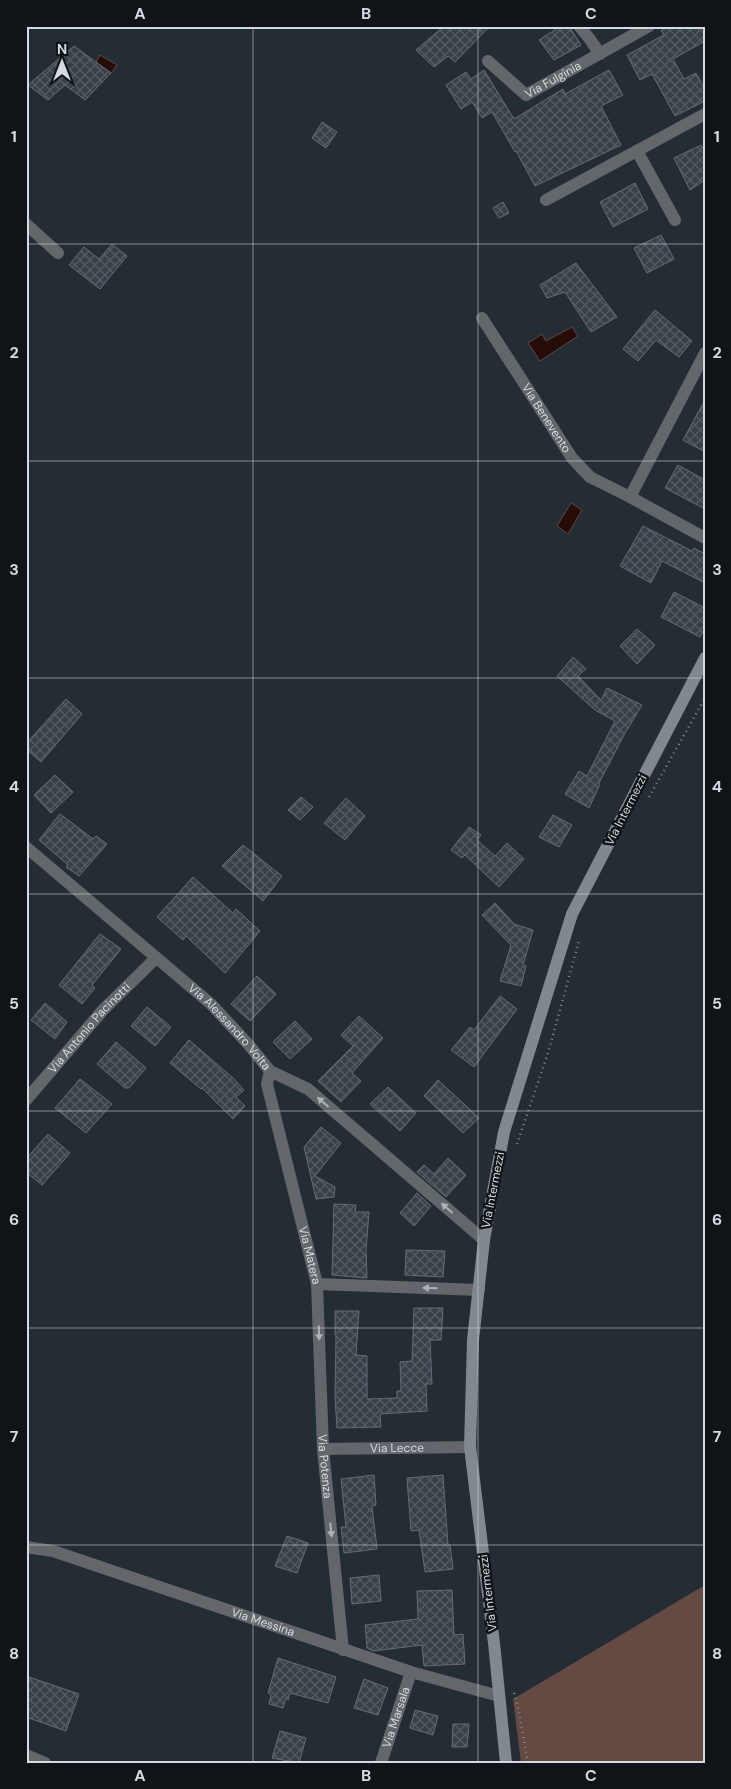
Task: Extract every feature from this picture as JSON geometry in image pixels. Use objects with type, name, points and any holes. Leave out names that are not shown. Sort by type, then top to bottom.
[{"type":"street","points":[[579,26],[590,38],[600,54]]},
{"type":"street","name":"Via Fulginia","points":[[488,61],[526,95],[649,26]]},
{"type":"street","points":[[546,200],[705,114]]},
{"type":"street","points":[[637,151],[675,220]]},
{"type":"street","points":[[26,224],[58,253]]},
{"type":"street","name":"Via Benevento","points":[[482,318],[572,458],[590,477],[630,496],[705,538]]},
{"type":"street","points":[[630,496],[705,353]]},
{"type":"street","name":"Via Intermezzi","points":[[506,1763],[470,1447],[473,1340],[484,1240],[504,1132],[572,914],[705,658]]},
{"type":"street","name":"Via Alessandro Volta","points":[[26,847],[210,1004],[270,1070],[308,1089],[484,1240]]},
{"type":"street","name":"Via Antonio Pacinotti","points":[[26,1100],[103,1010],[156,958]]},
{"type":"street","name":"Via Matera","points":[[270,1070],[267,1084],[317,1284],[478,1290]]},
{"type":"street","name":"Via Potenza","points":[[317,1284],[323,1449],[343,1650]]},
{"type":"street","name":"Via Lecce","points":[[323,1449],[470,1447]]},
{"type":"street","name":"Via Messina","points":[[26,1547],[53,1551],[343,1650],[411,1672],[499,1696]]},
{"type":"street","name":"Via Marsala","points":[[381,1763],[411,1672]]},
{"type":"street","points":[[26,1755],[45,1763]]},
{"type":"path","points":[[649,798],[705,698]]},
{"type":"path","points":[[514,1150],[548,1053],[581,934]]},
{"type":"path","points":[[512,1688],[518,1708],[528,1763]]},
{"type":"shaded area","points":[[100,55],[117,65],[111,73],[96,62]]},
{"type":"shaded area","points":[[572,327],[578,336],[540,361],[528,343],[542,334],[546,341]]},
{"type":"shaded area","points":[[571,503],[582,510],[568,534],[557,526]]},
{"type":"shaded area","points":[[705,1585],[705,1763],[521,1763],[513,1699]]},
{"type":"building","points":[[444,26],[490,26],[455,62],[448,56],[434,67],[416,50]]},
{"type":"building","points":[[561,26],[569,26],[581,45],[554,60],[539,40]]},
{"type":"building","points":[[670,26],[705,26],[705,41],[673,59],[684,79],[696,73],[705,89],[705,101],[675,116],[652,74],[640,80],[627,55],[664,35],[661,31]]},
{"type":"building","points":[[74,46],[111,73],[85,100],[65,85],[48,100],[28,85]]},
{"type":"building","points":[[484,70],[514,119],[563,89],[565,94],[609,70],[623,95],[601,106],[621,145],[535,186],[492,112],[482,118],[472,102],[461,109],[446,85],[466,72],[471,79]]},
{"type":"building","points":[[322,122],[337,132],[326,148],[312,138]]},
{"type":"building","points":[[701,145],[705,152],[705,180],[690,190],[674,158]]},
{"type":"building","points":[[635,183],[648,209],[613,227],[600,202]]},
{"type":"building","points":[[503,202],[509,213],[499,218],[493,208]]},
{"type":"building","points":[[661,235],[674,259],[647,273],[634,248]]},
{"type":"building","points":[[112,244],[127,256],[100,289],[69,265],[84,247],[99,259]]},
{"type":"building","points":[[576,263],[617,317],[591,332],[565,292],[547,298],[540,285]]},
{"type":"building","points":[[655,310],[692,341],[679,357],[656,340],[638,361],[623,349]]},
{"type":"building","points":[[705,400],[705,452],[683,440]]},
{"type":"building","points":[[678,465],[705,480],[705,509],[665,488]]},
{"type":"building","points":[[643,526],[692,551],[694,548],[705,554],[705,583],[662,561],[651,583],[620,566]]},
{"type":"building","points":[[674,592],[705,608],[705,628],[700,637],[661,617]]},
{"type":"building","points":[[637,629],[655,645],[637,664],[620,646]]},
{"type":"building","points":[[573,657],[586,669],[578,676],[601,700],[607,688],[642,705],[599,783],[589,808],[565,794],[579,771],[587,776],[615,721],[595,710],[557,676]]},
{"type":"building","points":[[66,699],[82,714],[41,762],[26,749],[26,744]]},
{"type":"building","points":[[55,775],[73,792],[51,813],[34,795]]},
{"type":"building","points":[[301,797],[313,807],[300,820],[288,810]]},
{"type":"building","points":[[346,798],[365,816],[345,840],[324,823]]},
{"type":"building","points":[[60,814],[93,839],[96,836],[107,844],[79,876],[66,867],[68,865],[39,840]]},
{"type":"building","points":[[553,815],[572,825],[559,847],[539,837]]},
{"type":"building","points":[[469,827],[481,835],[477,840],[495,856],[507,843],[524,859],[499,887],[465,855],[462,858],[451,850]]},
{"type":"building","points":[[243,845],[282,876],[263,901],[222,866]]},
{"type":"building","points":[[193,877],[233,913],[236,909],[260,931],[225,973],[186,936],[183,940],[157,917]]},
{"type":"building","points":[[495,903],[514,924],[533,930],[523,965],[526,966],[521,986],[500,981],[511,945],[482,915]]},
{"type":"building","points":[[100,934],[121,949],[92,985],[95,988],[82,1004],[59,985]]},
{"type":"building","points":[[257,976],[276,994],[250,1021],[231,1004]]},
{"type":"building","points":[[500,996],[517,1009],[474,1067],[451,1050],[470,1027],[474,1030]]},
{"type":"building","points":[[45,1003],[67,1022],[55,1039],[31,1020]]},
{"type":"building","points":[[147,1007],[171,1027],[155,1046],[131,1026]]},
{"type":"building","points":[[359,1016],[383,1038],[352,1073],[361,1081],[341,1102],[318,1081],[353,1046],[341,1035]]},
{"type":"building","points":[[295,1021],[312,1039],[290,1059],[273,1042]]},
{"type":"building","points":[[189,1040],[244,1090],[236,1097],[245,1106],[233,1119],[202,1088],[170,1063]]},
{"type":"building","points":[[116,1042],[146,1068],[129,1088],[125,1088],[97,1064]]},
{"type":"building","points":[[80,1079],[112,1104],[86,1133],[55,1108]]},
{"type":"building","points":[[438,1080],[479,1118],[463,1133],[424,1096]]},
{"type":"building","points":[[388,1087],[416,1113],[400,1131],[370,1104]]},
{"type":"building","points":[[321,1127],[341,1143],[315,1176],[335,1187],[334,1197],[316,1199],[304,1147]]},
{"type":"building","points":[[48,1134],[70,1153],[42,1185],[26,1172],[26,1159]]},
{"type":"building","points":[[448,1158],[466,1175],[446,1197],[417,1172],[424,1165],[434,1174]]},
{"type":"building","points":[[417,1193],[431,1206],[414,1226],[400,1213]]},
{"type":"building","points":[[334,1204],[356,1205],[355,1212],[369,1212],[366,1250],[367,1278],[332,1275]]},
{"type":"building","points":[[406,1250],[445,1251],[443,1277],[405,1275]]},
{"type":"building","points":[[414,1308],[443,1308],[441,1340],[430,1340],[432,1384],[426,1384],[427,1411],[380,1414],[381,1427],[337,1428],[335,1311],[359,1311],[356,1355],[367,1356],[367,1399],[397,1398],[397,1391],[401,1391],[400,1362],[412,1361]]},
{"type":"building","points":[[374,1475],[376,1505],[372,1506],[377,1549],[344,1553],[341,1527],[346,1527],[341,1479]]},
{"type":"building","points":[[443,1475],[448,1545],[450,1545],[453,1569],[425,1572],[419,1530],[411,1531],[407,1478]]},
{"type":"building","points":[[287,1536],[308,1543],[297,1573],[275,1566]]},
{"type":"building","points":[[379,1575],[381,1601],[352,1604],[350,1578]]},
{"type":"building","points":[[452,1590],[454,1635],[463,1634],[465,1664],[424,1666],[422,1645],[373,1651],[367,1648],[365,1625],[418,1619],[417,1591]]},
{"type":"building","points":[[278,1658],[336,1677],[328,1703],[290,1693],[288,1700],[286,1698],[283,1708],[269,1704],[271,1695],[268,1693]]},
{"type":"building","points":[[26,1676],[79,1694],[66,1731],[26,1717]]},
{"type":"building","points":[[364,1679],[388,1688],[378,1715],[354,1708]]},
{"type":"building","points":[[415,1710],[438,1716],[433,1735],[410,1728]]},
{"type":"building","points":[[453,1724],[469,1724],[467,1747],[452,1747]]},
{"type":"building","points":[[280,1731],[306,1738],[299,1763],[272,1758]]}]
